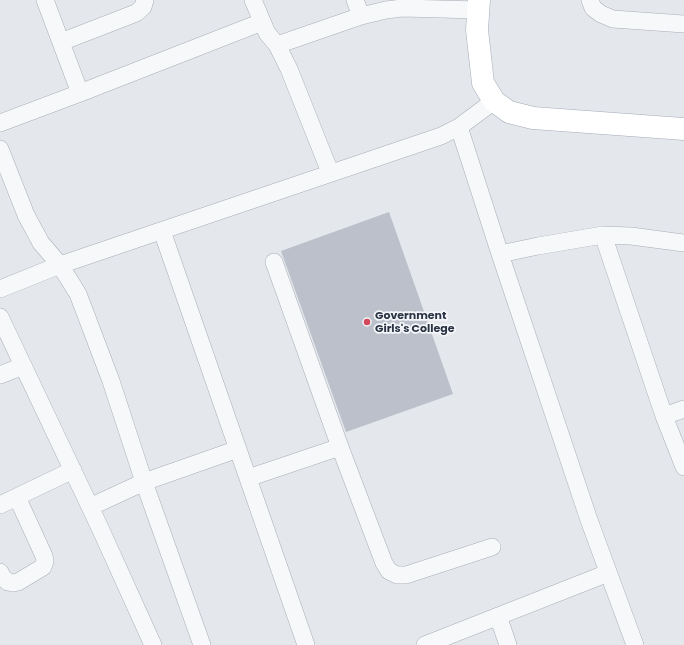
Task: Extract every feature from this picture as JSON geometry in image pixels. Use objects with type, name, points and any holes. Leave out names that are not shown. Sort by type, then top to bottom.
[{"type":"main road","points":[[479,5],[477,30],[483,83],[494,101],[509,112],[533,118],[684,129]]},
{"type":"street","points":[[45,0],[80,93]]},
{"type":"street","points":[[61,42],[136,13],[143,7],[145,0]]},
{"type":"street","points":[[253,0],[267,33],[277,45],[288,69],[330,172]]},
{"type":"street","points":[[355,0],[361,16]]},
{"type":"street","points":[[590,0],[593,8],[601,14],[613,19],[684,24]]},
{"type":"street","points":[[277,45],[361,16],[386,10],[479,5]]},
{"type":"street","points":[[0,123],[262,22]]},
{"type":"street","points":[[0,289],[60,265],[330,172],[441,136],[459,128],[494,101]]},
{"type":"street","points":[[459,128],[589,520],[634,645]]},
{"type":"street","points":[[0,149],[26,215],[41,243],[60,265],[78,294],[111,381],[144,482],[202,645]]},
{"type":"street","points":[[162,231],[306,645]]},
{"type":"street","points":[[500,254],[603,235],[631,236],[684,243]]},
{"type":"street","points":[[603,235],[664,416],[684,467]]},
{"type":"street","points":[[274,262],[340,447],[384,563],[389,571],[397,575],[406,575],[492,546]]},
{"type":"street","points":[[0,317],[73,470],[153,645]]},
{"type":"street","points":[[0,375],[23,366]]},
{"type":"street","points":[[664,416],[684,410]]},
{"type":"street","points":[[248,478],[340,447]]},
{"type":"street","points":[[90,507],[144,482],[238,449]]},
{"type":"street","points":[[0,505],[73,470]]},
{"type":"street","points":[[0,572],[3,578],[13,584],[43,567],[45,561],[17,497]]},
{"type":"street","points":[[425,645],[608,573]]},
{"type":"street","points":[[498,616],[508,645]]},
{"type":"building","name":"Government Girls's College","points":[[389,212],[453,394],[346,432],[281,251]]},
{"type":"place","name":"Government Girls's College","points":[[367,322]]}]
